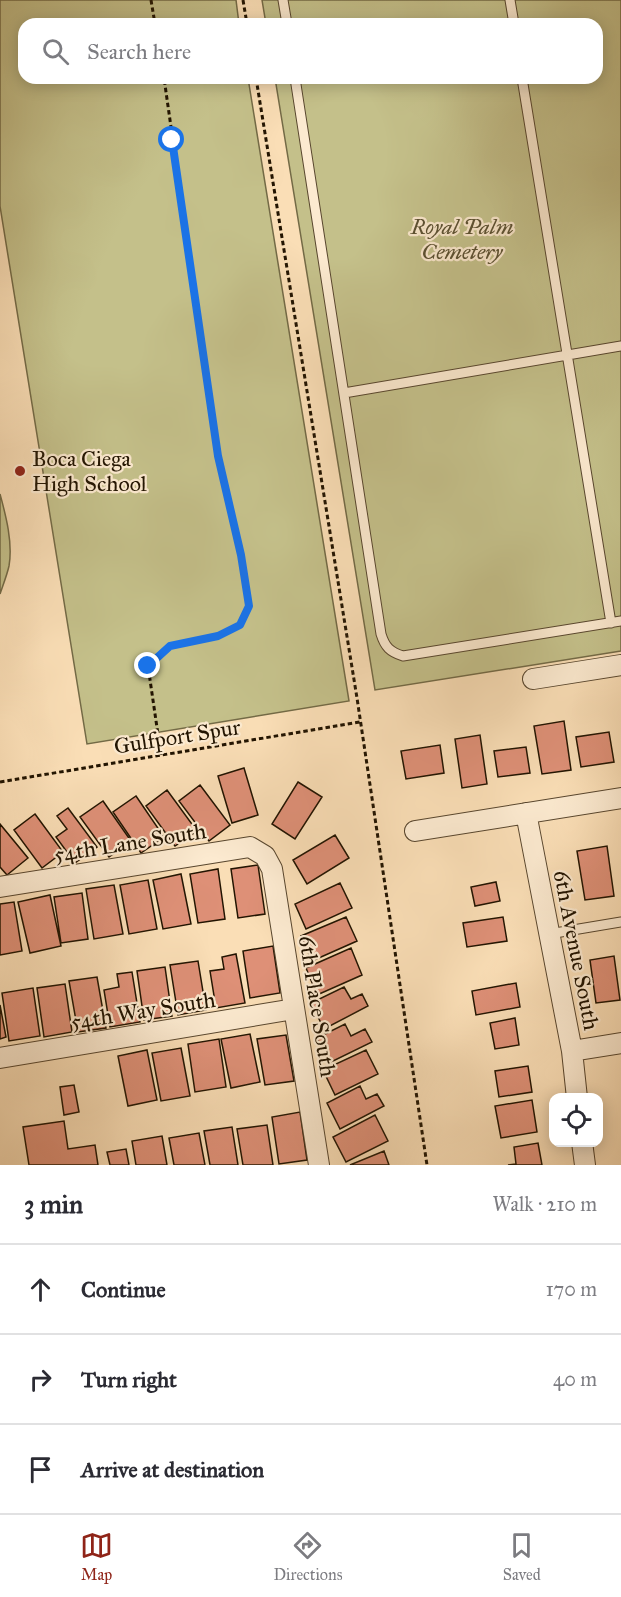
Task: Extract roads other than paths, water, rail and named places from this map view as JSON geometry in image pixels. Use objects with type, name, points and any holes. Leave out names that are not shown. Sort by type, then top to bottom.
[{"type":"street","points":[[533,679],[621,665]]},
{"type":"street","points":[[415,831],[621,798]]},
{"type":"street","name":"6th Avenue South","points":[[526,813],[572,1051],[576,1093]]},
{"type":"street","name":"54th Lane South","points":[[0,887],[250,847],[265,856]]},
{"type":"street","name":"6th Place South","points":[[265,856],[272,869],[319,1165]]},
{"type":"street","name":"54th Way South","points":[[0,1058],[294,1009]]},
{"type":"street","points":[[572,1051],[621,1043]]},
{"type":"street","points":[[583,1147],[585,1165]]},
{"type":"lane","points":[[283,0],[286,18]]},
{"type":"lane","points":[[510,0],[512,18]]},
{"type":"lane","points":[[296,84],[381,634],[384,646],[394,654],[403,656],[616,622],[567,355],[523,84]]},
{"type":"lane","points":[[344,393],[621,346]]},
{"type":"lane","points":[[549,934],[621,922]]},
{"type":"place","name":"Boca Ciega High School","points":[[20,471]]},
{"type":"park label","name":"Royal Palm Cemetery","points":[[462,238]]}]
